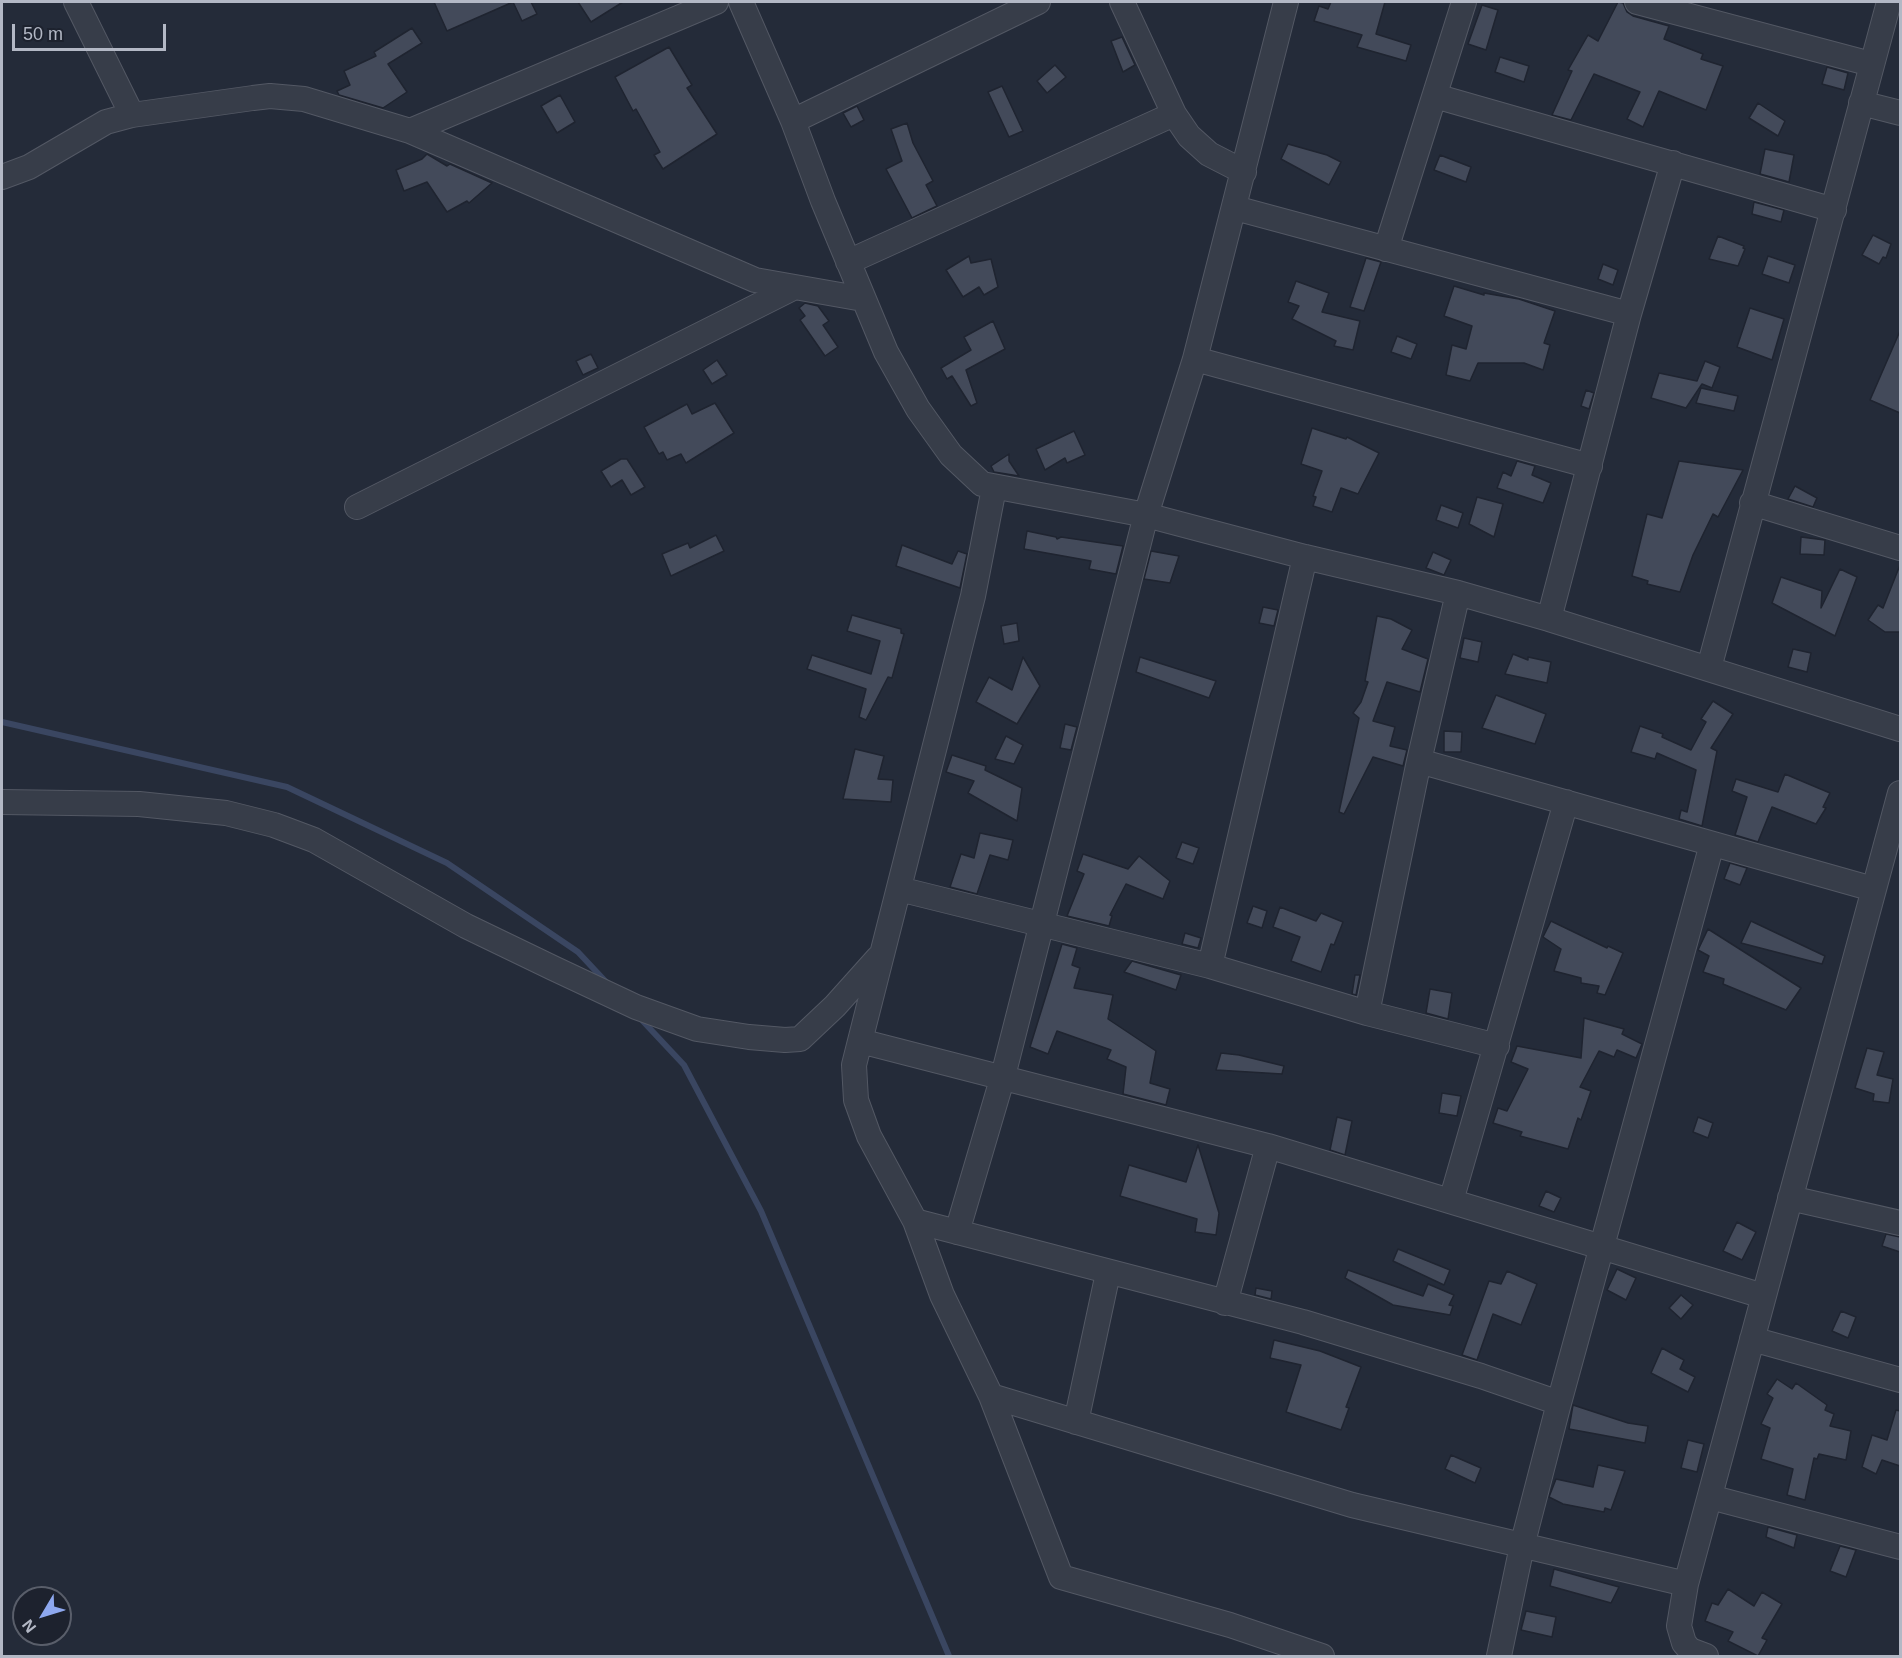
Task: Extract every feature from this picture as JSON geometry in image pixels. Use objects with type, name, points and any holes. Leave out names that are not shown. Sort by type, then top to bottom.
[{"type":"street","points":[[76,2],[132,115]]},
{"type":"street","points":[[410,131],[716,2]]},
{"type":"street","points":[[741,2],[793,121],[886,352],[918,409],[972,477],[994,488],[1146,514],[1305,557],[1458,593],[1709,668],[1900,729]]},
{"type":"street","points":[[793,121],[1038,2]]},
{"type":"street","points":[[1122,2],[1174,114],[1189,136],[1209,154],[1244,172]]},
{"type":"street","points":[[957,1232],[1003,1076],[1146,514],[1196,359],[1286,2]]},
{"type":"street","points":[[1386,249],[1464,2]]},
{"type":"street","points":[[1637,2],[1871,64]]},
{"type":"street","points":[[1709,668],[1889,2]]},
{"type":"street","points":[[2,177],[29,167],[106,122],[132,115],[270,96],[304,99],[410,131],[755,280],[863,299]]},
{"type":"street","points":[[1435,96],[1834,210]]},
{"type":"street","points":[[1861,103],[1900,113]]},
{"type":"street","points":[[848,262],[1174,114]]},
{"type":"street","points":[[1549,619],[1629,314],[1673,163]]},
{"type":"street","points":[[1235,208],[1629,314]]},
{"type":"street","points":[[357,507],[795,287]]},
{"type":"street","points":[[1196,359],[1590,466]]},
{"type":"street","points":[[994,488],[973,596],[854,1065],[856,1100],[869,1136],[915,1221],[942,1295],[991,1396],[1061,1577],[1230,1625],[1322,1656]]},
{"type":"street","points":[[1752,503],[1900,548]]},
{"type":"street","points":[[1210,966],[1305,557]]},
{"type":"street","points":[[1367,1013],[1419,761],[1458,593]]},
{"type":"street","points":[[1419,761],[1873,889]]},
{"type":"street","points":[[1706,1656],[1690,1650],[1684,1643],[1679,1626],[1686,1584],[1900,793]]},
{"type":"street","points":[[2,802],[139,804],[226,813],[274,825],[314,840],[466,926],[524,954],[636,1007],[697,1029],[785,1041],[800,1039],[835,1006],[880,956]]},
{"type":"street","points":[[1451,1201],[1566,802]]},
{"type":"street","points":[[1499,1656],[1522,1546],[1559,1403],[1712,844]]},
{"type":"street","points":[[899,890],[1210,966],[1367,1013],[1497,1046]]},
{"type":"street","points":[[860,1041],[1268,1146],[1763,1296]]},
{"type":"street","points":[[1225,1303],[1268,1146]]},
{"type":"street","points":[[1790,1198],[1900,1223]]},
{"type":"street","points":[[915,1221],[1314,1326],[1481,1376],[1559,1403]]},
{"type":"street","points":[[1076,1422],[1108,1273]]},
{"type":"street","points":[[1752,1339],[1900,1380]]},
{"type":"street","points":[[991,1396],[1352,1505],[1686,1584]]},
{"type":"street","points":[[1710,1497],[1900,1547]]},
{"type":"building","points":[[434,2],[513,2],[447,31]]},
{"type":"building","points":[[513,2],[531,2],[537,14],[522,21]]},
{"type":"building","points":[[578,2],[623,2],[591,22]]},
{"type":"building","points":[[1331,2],[1385,2],[1376,34],[1411,45],[1406,61],[1357,47],[1362,35],[1314,21],[1319,6],[1328,9]]},
{"type":"building","points":[[1618,2],[1623,3],[1627,12],[1633,16],[1669,26],[1664,39],[1703,54],[1701,59],[1723,66],[1706,110],[1659,91],[1643,127],[1627,119],[1640,92],[1594,74],[1571,120],[1552,115],[1572,71],[1568,70],[1588,35],[1598,41]]},
{"type":"building","points":[[1482,5],[1498,10],[1486,50],[1468,44]]},
{"type":"building","points":[[412,28],[422,43],[388,64],[407,92],[383,108],[339,95],[337,91],[350,85],[344,71],[376,56],[374,52]]},
{"type":"building","points":[[1122,37],[1135,65],[1123,72],[1111,41]]},
{"type":"building","points":[[669,47],[692,85],[687,88],[717,134],[663,169],[654,155],[660,152],[636,109],[633,111],[615,77]]},
{"type":"building","points":[[1500,57],[1529,66],[1524,82],[1495,72]]},
{"type":"building","points":[[1055,65],[1066,77],[1047,93],[1037,81]]},
{"type":"building","points":[[1827,67],[1848,73],[1844,90],[1822,84]]},
{"type":"building","points":[[1002,86],[1023,131],[1009,137],[988,92]]},
{"type":"building","points":[[560,95],[575,122],[557,133],[541,106]]},
{"type":"building","points":[[1758,103],[1785,121],[1778,136],[1749,118]]},
{"type":"building","points":[[857,106],[864,120],[851,127],[843,113]]},
{"type":"building","points":[[907,123],[913,143],[933,181],[926,185],[937,206],[912,218],[886,169],[902,161],[891,129]]},
{"type":"building","points":[[1288,144],[1327,155],[1341,162],[1329,185],[1281,159]]},
{"type":"building","points":[[1765,149],[1794,155],[1789,182],[1760,174]]},
{"type":"building","points":[[427,154],[447,166],[450,164],[492,183],[469,203],[467,201],[447,212],[427,182],[404,191],[396,170],[422,159]]},
{"type":"building","points":[[1440,155],[1471,167],[1466,182],[1434,170]]},
{"type":"building","points":[[1754,202],[1784,210],[1781,222],[1752,214]]},
{"type":"building","points":[[1873,235],[1891,244],[1886,258],[1883,257],[1879,264],[1862,255]]},
{"type":"building","points":[[1718,236],[1744,246],[1745,249],[1738,266],[1709,259]]},
{"type":"building","points":[[969,256],[971,263],[991,259],[998,287],[984,295],[979,287],[963,297],[946,270]]},
{"type":"building","points":[[1768,256],[1795,265],[1789,283],[1762,274]]},
{"type":"building","points":[[1366,258],[1381,262],[1364,311],[1350,307]]},
{"type":"building","points":[[1603,264],[1618,270],[1613,285],[1598,279]]},
{"type":"building","points":[[1296,281],[1329,293],[1322,312],[1360,321],[1353,350],[1334,346],[1336,341],[1292,319],[1299,306],[1288,302]]},
{"type":"building","points":[[1454,286],[1484,295],[1484,293],[1519,299],[1555,311],[1544,343],[1550,345],[1543,370],[1524,363],[1478,363],[1470,381],[1446,375],[1452,345],[1466,349],[1472,326],[1444,316]]},
{"type":"building","points":[[805,303],[818,306],[829,321],[823,325],[838,347],[825,356],[800,320],[805,316],[799,308]]},
{"type":"building","points":[[1750,308],[1784,319],[1772,360],[1737,347]]},
{"type":"building","points":[[993,321],[1005,349],[966,370],[977,403],[971,406],[952,376],[947,379],[941,368],[971,350],[964,337]]},
{"type":"building","points":[[1900,331],[1900,413],[1870,400]]},
{"type":"building","points":[[1397,336],[1417,344],[1411,359],[1391,352]]},
{"type":"building","points":[[591,354],[598,368],[583,375],[576,361]]},
{"type":"building","points":[[717,360],[727,375],[712,384],[703,370]]},
{"type":"building","points":[[1705,361],[1720,367],[1712,388],[1702,384],[1686,408],[1651,398],[1659,373],[1697,381]]},
{"type":"building","points":[[1701,388],[1738,396],[1734,411],[1696,403]]},
{"type":"building","points":[[1586,390],[1594,393],[1589,409],[1581,406]]},
{"type":"building","points":[[715,403],[734,433],[686,463],[681,454],[667,460],[663,452],[659,454],[644,427],[687,404],[692,414]]},
{"type":"building","points":[[1312,428],[1346,439],[1347,437],[1379,453],[1358,494],[1341,488],[1332,512],[1313,506],[1316,497],[1313,496],[1322,471],[1301,464]]},
{"type":"building","points":[[1074,431],[1085,455],[1067,463],[1065,458],[1045,470],[1036,449]]},
{"type":"building","points":[[1009,454],[1009,461],[1019,476],[994,472],[991,466]]},
{"type":"building","points":[[621,459],[627,459],[645,487],[631,495],[622,480],[611,487],[601,471]]},
{"type":"building","points":[[1517,461],[1535,466],[1532,475],[1551,483],[1543,503],[1497,488],[1503,472],[1511,476]]},
{"type":"building","points":[[1679,461],[1743,470],[1718,517],[1713,514],[1693,555],[1680,592],[1647,584],[1648,581],[1632,576],[1647,514],[1662,518]]},
{"type":"building","points":[[1795,486],[1817,498],[1813,507],[1788,499]]},
{"type":"building","points":[[1477,497],[1503,504],[1494,537],[1469,524]]},
{"type":"building","points":[[1441,505],[1463,513],[1458,528],[1436,520]]},
{"type":"building","points":[[1027,531],[1057,539],[1061,537],[1123,546],[1116,574],[1089,569],[1091,561],[1024,549]]},
{"type":"building","points":[[716,535],[724,551],[671,576],[662,554],[688,543],[690,548]]},
{"type":"building","points":[[1801,537],[1825,540],[1824,555],[1800,554]]},
{"type":"building","points":[[902,545],[952,564],[958,551],[967,554],[960,588],[896,566]]},
{"type":"building","points":[[1151,551],[1179,556],[1170,583],[1144,579]]},
{"type":"building","points":[[1433,552],[1451,560],[1444,575],[1426,568]]},
{"type":"building","points":[[1900,565],[1900,632],[1885,632],[1868,620],[1878,605],[1883,608]]},
{"type":"building","points":[[1840,569],[1857,577],[1835,636],[1772,603],[1781,577],[1822,591],[1821,608]]},
{"type":"building","points":[[1263,607],[1278,610],[1274,626],[1259,623]]},
{"type":"building","points":[[852,615],[901,629],[901,633],[904,634],[892,678],[888,677],[866,720],[859,717],[866,689],[807,669],[812,655],[871,674],[880,641],[847,631]]},
{"type":"building","points":[[1377,616],[1391,619],[1412,630],[1402,649],[1428,659],[1420,692],[1387,682],[1373,721],[1395,727],[1390,746],[1407,750],[1403,766],[1373,757],[1344,814],[1339,812],[1359,718],[1353,713],[1361,702],[1368,682],[1365,681]]},
{"type":"building","points":[[1017,623],[1019,641],[1004,644],[1001,626]]},
{"type":"building","points":[[1464,638],[1482,642],[1478,662],[1460,658]]},
{"type":"building","points":[[1793,649],[1811,653],[1807,672],[1788,667]]},
{"type":"building","points":[[1513,654],[1528,660],[1528,657],[1551,662],[1547,683],[1505,674]]},
{"type":"building","points":[[1023,657],[1040,686],[1017,724],[976,702],[989,677],[1012,690]]},
{"type":"building","points":[[1140,657],[1216,681],[1209,698],[1136,672]]},
{"type":"building","points":[[1496,695],[1546,714],[1535,744],[1482,728]]},
{"type":"building","points":[[1713,701],[1733,714],[1711,748],[1717,751],[1702,826],[1679,819],[1681,810],[1687,812],[1696,770],[1657,753],[1655,759],[1631,752],[1640,726],[1663,734],[1662,737],[1691,750],[1706,722],[1701,719]]},
{"type":"building","points":[[1065,724],[1077,727],[1071,750],[1060,748]]},
{"type":"building","points":[[1444,731],[1462,732],[1461,752],[1444,752]]},
{"type":"building","points":[[1006,736],[1023,745],[1014,764],[995,759]]},
{"type":"building","points":[[855,749],[884,756],[878,779],[893,780],[891,802],[843,799]]},
{"type":"building","points":[[952,755],[986,766],[985,770],[1022,788],[1017,821],[968,793],[974,781],[946,772]]},
{"type":"building","points":[[1785,774],[1830,793],[1823,807],[1826,808],[1816,824],[1772,807],[1758,842],[1735,835],[1747,797],[1732,791],[1736,779],[1778,792]]},
{"type":"building","points":[[980,833],[1013,840],[1008,860],[990,855],[977,894],[950,887],[961,854],[974,858]]},
{"type":"building","points":[[1182,842],[1199,848],[1193,864],[1176,858]]},
{"type":"building","points":[[1083,854],[1128,869],[1139,856],[1170,881],[1163,899],[1126,884],[1110,915],[1112,916],[1109,926],[1067,916],[1084,874],[1077,871]]},
{"type":"building","points":[[1730,863],[1747,868],[1740,885],[1724,879]]},
{"type":"building","points":[[1253,906],[1267,911],[1262,928],[1247,923]]},
{"type":"building","points":[[1280,907],[1316,921],[1321,913],[1343,922],[1334,945],[1331,944],[1321,972],[1291,961],[1300,937],[1273,927]]},
{"type":"building","points":[[1551,921],[1607,948],[1608,946],[1623,953],[1605,995],[1597,993],[1599,986],[1581,983],[1581,978],[1554,971],[1561,949],[1543,937]]},
{"type":"building","points":[[1751,921],[1825,956],[1822,964],[1741,943]]},
{"type":"building","points":[[1708,929],[1801,988],[1786,1010],[1723,984],[1724,979],[1703,972],[1709,956],[1698,950]]},
{"type":"building","points":[[1185,933],[1201,938],[1198,948],[1182,944]]},
{"type":"building","points":[[1062,944],[1077,948],[1072,965],[1080,968],[1074,988],[1113,995],[1108,1019],[1156,1051],[1150,1083],[1170,1089],[1166,1105],[1123,1094],[1126,1067],[1107,1059],[1111,1050],[1057,1031],[1048,1054],[1030,1047]]},
{"type":"building","points":[[1132,961],[1181,975],[1176,990],[1124,972]]},
{"type":"building","points":[[1355,975],[1360,975],[1356,995],[1352,994]]},
{"type":"building","points":[[1430,989],[1452,993],[1448,1019],[1426,1013]]},
{"type":"building","points":[[1584,1018],[1624,1029],[1622,1034],[1642,1044],[1636,1058],[1617,1050],[1614,1057],[1599,1051],[1580,1087],[1591,1091],[1581,1120],[1578,1118],[1568,1149],[1520,1136],[1522,1132],[1493,1123],[1498,1108],[1507,1111],[1528,1069],[1511,1062],[1517,1046],[1581,1058]]},
{"type":"building","points":[[1867,1048],[1884,1052],[1877,1075],[1893,1079],[1889,1103],[1873,1101],[1874,1094],[1855,1088]]},
{"type":"building","points":[[1221,1053],[1284,1066],[1282,1074],[1216,1070]]},
{"type":"building","points":[[1442,1093],[1461,1096],[1457,1116],[1439,1113]]},
{"type":"building","points":[[1337,1117],[1352,1121],[1345,1155],[1330,1150]]},
{"type":"building","points":[[1698,1117],[1713,1123],[1708,1138],[1693,1132]]},
{"type":"building","points":[[1198,1145],[1219,1213],[1216,1235],[1195,1232],[1197,1219],[1120,1196],[1129,1165],[1186,1182]]},
{"type":"building","points":[[1546,1191],[1561,1198],[1554,1212],[1539,1206]]},
{"type":"building","points":[[1737,1222],[1756,1232],[1742,1260],[1723,1251]]},
{"type":"building","points":[[1886,1234],[1900,1237],[1900,1252],[1882,1246]]},
{"type":"building","points":[[1398,1249],[1450,1270],[1444,1285],[1393,1261]]},
{"type":"building","points":[[1617,1269],[1636,1278],[1626,1300],[1607,1290]]},
{"type":"building","points":[[1348,1270],[1423,1296],[1428,1284],[1454,1295],[1449,1305],[1453,1306],[1450,1315],[1393,1305],[1345,1278]]},
{"type":"building","points":[[1507,1271],[1537,1284],[1521,1325],[1493,1314],[1477,1360],[1462,1355],[1489,1281],[1501,1284]]},
{"type":"building","points":[[1256,1288],[1272,1291],[1271,1299],[1255,1295]]},
{"type":"building","points":[[1681,1295],[1693,1305],[1681,1319],[1669,1308]]},
{"type":"building","points":[[1841,1311],[1856,1317],[1848,1338],[1832,1331]]},
{"type":"building","points":[[1274,1340],[1320,1351],[1361,1367],[1346,1407],[1349,1408],[1341,1430],[1286,1412],[1301,1365],[1270,1358]]},
{"type":"building","points":[[1662,1348],[1684,1360],[1680,1369],[1695,1377],[1688,1392],[1651,1373]]},
{"type":"building","points":[[1777,1379],[1792,1389],[1796,1383],[1827,1405],[1825,1410],[1834,1414],[1830,1426],[1851,1431],[1846,1460],[1819,1454],[1817,1459],[1814,1458],[1805,1500],[1787,1495],[1793,1469],[1761,1459],[1770,1428],[1761,1424],[1773,1398],[1767,1394]]},
{"type":"building","points":[[1573,1405],[1628,1423],[1648,1426],[1645,1443],[1569,1429]]},
{"type":"building","points":[[1896,1410],[1900,1411],[1900,1466],[1882,1460],[1876,1474],[1862,1467],[1872,1435],[1887,1440]]},
{"type":"building","points":[[1688,1440],[1704,1444],[1697,1472],[1681,1468]]},
{"type":"building","points":[[1451,1455],[1481,1468],[1475,1483],[1445,1469]]},
{"type":"building","points":[[1598,1465],[1625,1471],[1611,1510],[1605,1508],[1604,1512],[1563,1504],[1549,1497],[1556,1479],[1593,1487]]},
{"type":"building","points":[[1768,1527],[1797,1535],[1794,1548],[1766,1537]]},
{"type":"building","points":[[1840,1546],[1856,1550],[1846,1577],[1830,1571]]},
{"type":"building","points":[[1554,1569],[1619,1587],[1611,1603],[1550,1586]]},
{"type":"building","points":[[1728,1589],[1754,1606],[1762,1592],[1782,1604],[1762,1638],[1767,1640],[1758,1656],[1728,1641],[1733,1632],[1705,1621],[1712,1603],[1718,1605]]},
{"type":"building","points":[[1526,1611],[1556,1617],[1552,1637],[1521,1630]]},
{"type":"waterway","points":[[2,722],[287,787],[447,863],[578,952],[607,983]]},
{"type":"waterway","points":[[639,1017],[684,1065],[761,1211],[949,1656]]}]
